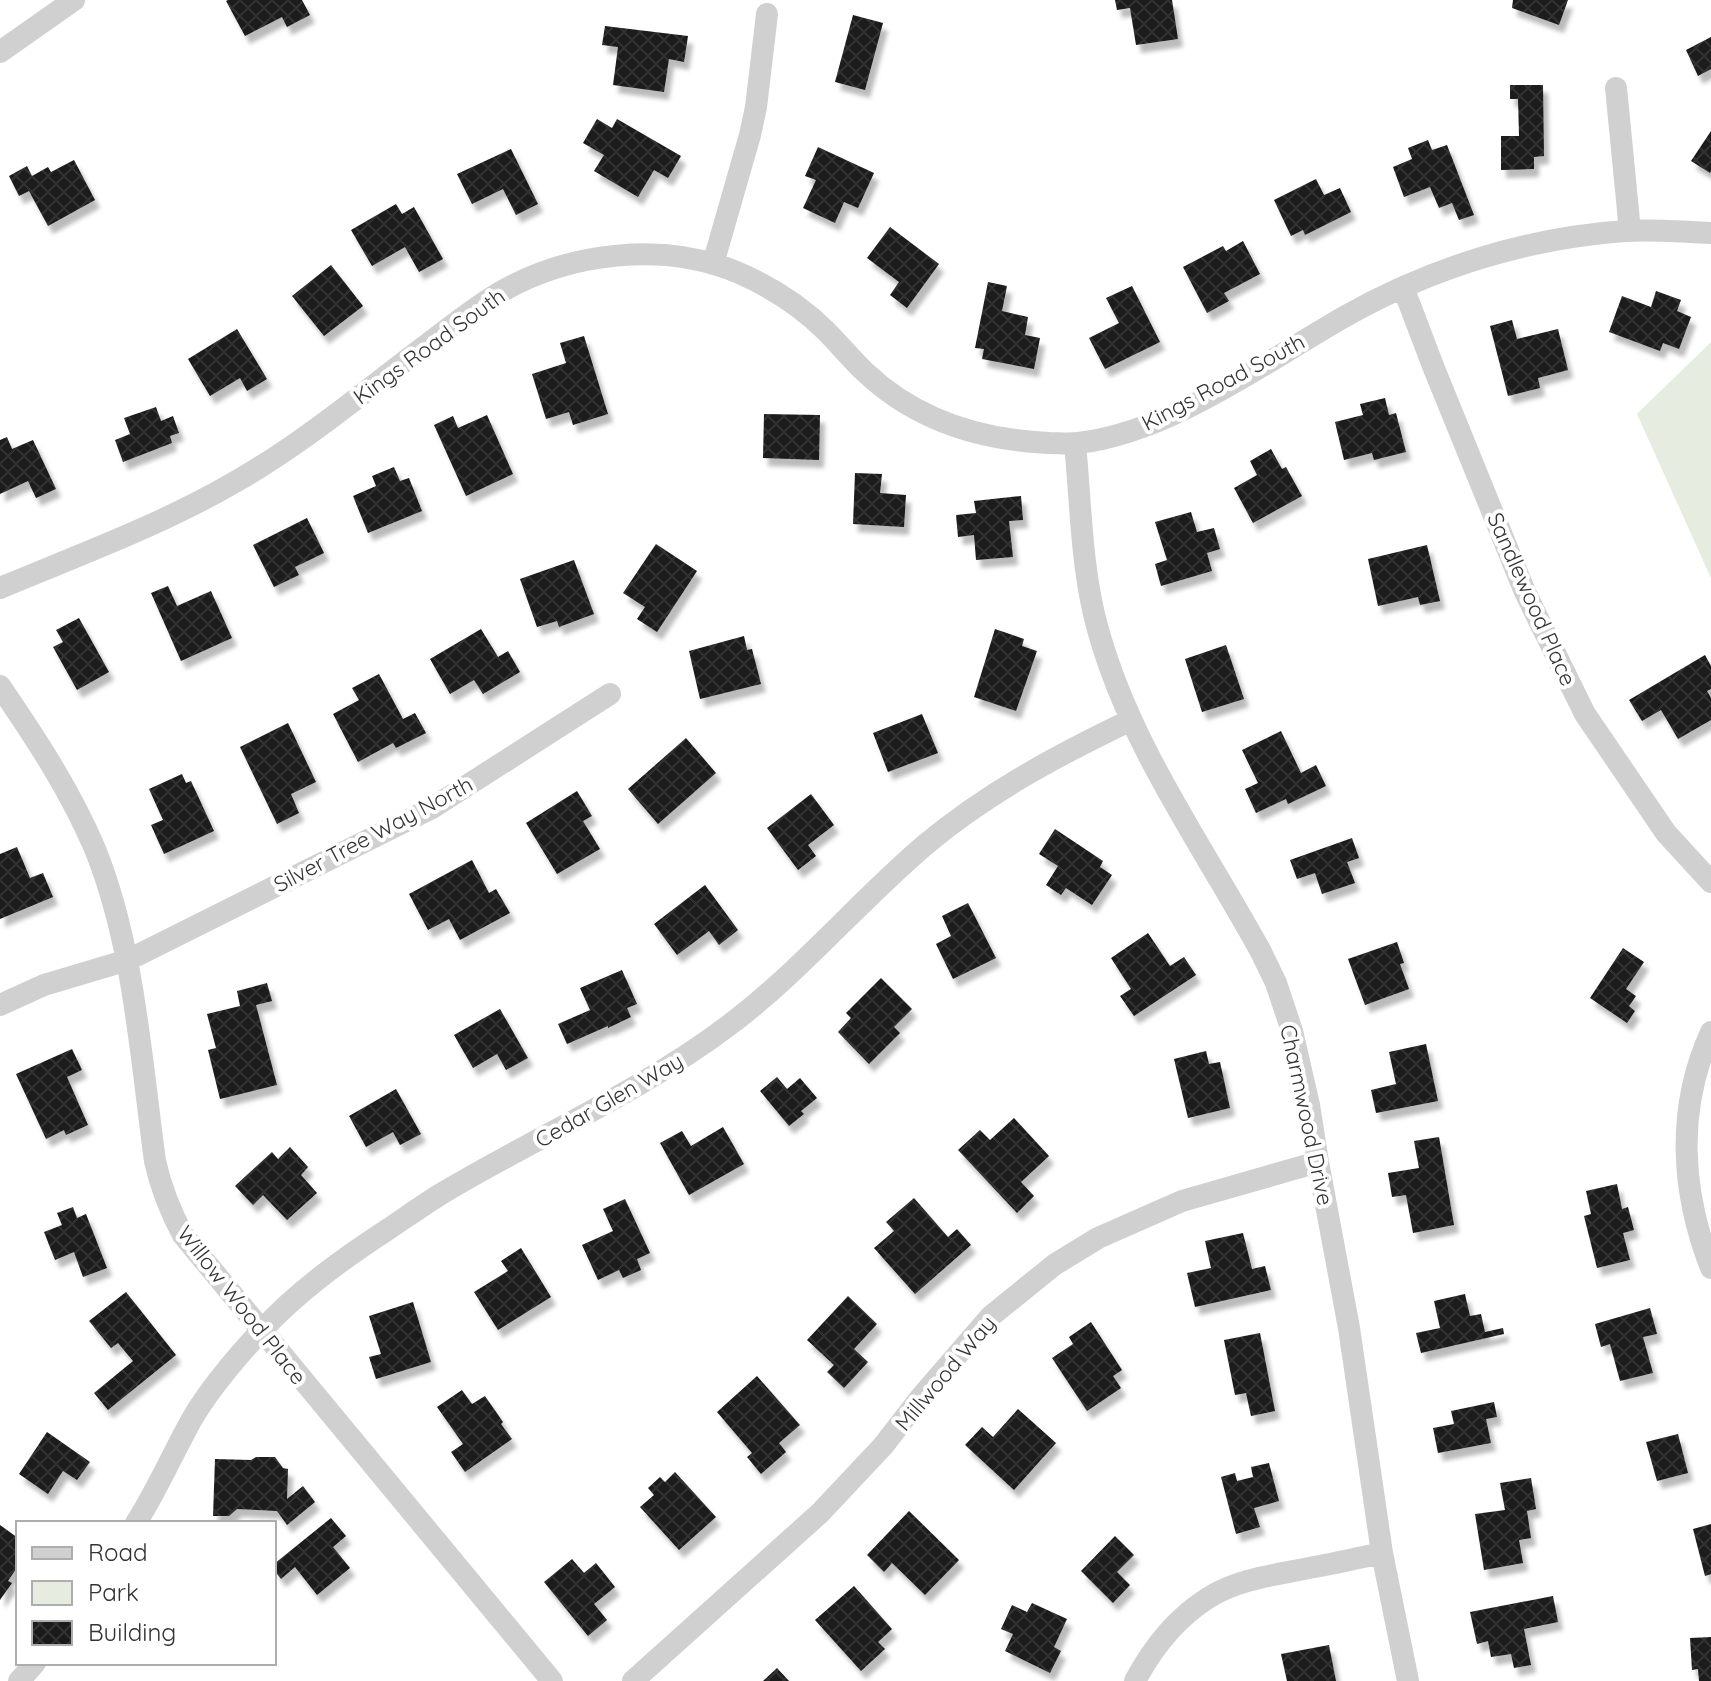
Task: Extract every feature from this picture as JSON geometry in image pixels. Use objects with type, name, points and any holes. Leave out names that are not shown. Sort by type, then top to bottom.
[{"type":"street","points":[[0,52],[74,0]]},
{"type":"street","points":[[713,264],[750,135],[767,14]]},
{"type":"street","points":[[1616,88],[1630,231]]},
{"type":"street","name":"Kings Road South","points":[[0,588],[178,512],[234,483],[286,451],[467,314],[500,293],[565,265],[604,257],[645,254],[713,264],[759,282],[788,299],[822,327],[867,375],[929,416],[991,437],[1075,444],[1120,435],[1160,421],[1349,314],[1403,287],[1471,261],[1571,237],[1630,231],[1711,233]]},
{"type":"street","name":"Sandlewood Place","points":[[1403,287],[1525,592],[1585,714],[1666,833],[1711,882]]},
{"type":"street","name":"Charmwood Drive","points":[[1075,444],[1087,576],[1096,624],[1113,675],[1160,780],[1244,921],[1276,983],[1292,1031],[1309,1105],[1349,1328],[1382,1553],[1408,1681]]},
{"type":"street","name":"Willow Wood Place","points":[[0,686],[70,795],[113,901],[128,960],[155,1161],[170,1212],[183,1235],[261,1331],[552,1681]]},
{"type":"street","name":"Silver Tree Way North","points":[[0,1005],[44,985],[128,960],[432,808],[610,694]]},
{"type":"street","name":"Cedar Glen Way","points":[[137,1521],[193,1417],[209,1394],[261,1331],[297,1296],[349,1255],[441,1194],[668,1068],[764,998],[891,876],[956,821],[1014,782],[1131,720]]},
{"type":"street","points":[[1711,1032],[1695,1075],[1685,1144],[1692,1207],[1701,1244],[1711,1268]]},
{"type":"street","name":"Millwood Way","points":[[633,1681],[820,1513],[883,1446],[991,1316],[1054,1265],[1098,1238],[1182,1201],[1318,1162]]},
{"type":"street","points":[[1135,1681],[1166,1633],[1210,1597],[1258,1578],[1382,1553]]},
{"type":"street","points":[[19,1681],[33,1665]]},
{"type":"green space","points":[[1711,342],[1711,578],[1637,414]]},
{"type":"building","points":[[228,0],[302,0],[310,15],[287,27],[282,17],[245,36]]},
{"type":"building","points":[[1115,0],[1172,0],[1178,39],[1136,45],[1130,8],[1117,10]]},
{"type":"building","points":[[1513,0],[1568,0],[1559,25],[1512,8]]},
{"type":"building","points":[[853,15],[883,23],[865,90],[835,82]]},
{"type":"building","points":[[605,26],[688,36],[684,62],[669,59],[664,92],[613,85],[618,47],[602,45]]},
{"type":"building","points":[[1711,37],[1711,69],[1698,76],[1686,50]]},
{"type":"building","points":[[1510,85],[1543,85],[1544,156],[1534,157],[1534,169],[1501,170],[1501,136],[1519,136],[1518,99],[1510,99]]},
{"type":"building","points":[[597,119],[612,128],[617,119],[681,156],[668,178],[654,170],[638,197],[594,171],[604,155],[583,143]]},
{"type":"building","points":[[1711,131],[1711,171],[1710,173],[1691,161]]},
{"type":"building","points":[[1428,140],[1432,150],[1447,145],[1474,215],[1459,220],[1452,203],[1439,208],[1430,187],[1404,197],[1393,167],[1412,159],[1408,148]]},
{"type":"building","points":[[818,147],[874,173],[858,208],[844,202],[835,223],[803,208],[816,180],[805,176]]},
{"type":"building","points":[[511,149],[538,204],[516,215],[503,189],[472,204],[457,174]]},
{"type":"building","points":[[74,160],[95,200],[48,226],[29,191],[19,196],[9,176],[27,166],[32,176],[48,167],[51,172]]},
{"type":"building","points":[[1316,179],[1324,195],[1340,188],[1351,212],[1305,235],[1303,230],[1291,236],[1274,200]]},
{"type":"building","points":[[396,204],[402,214],[414,207],[443,259],[419,272],[405,247],[372,266],[351,230]]},
{"type":"building","points":[[890,227],[939,264],[907,308],[890,295],[899,282],[867,258]]},
{"type":"building","points":[[1243,241],[1260,274],[1224,293],[1229,301],[1207,313],[1183,267],[1223,246],[1226,251]]},
{"type":"building","points":[[331,265],[363,306],[324,336],[292,296]]},
{"type":"building","points":[[988,282],[1007,286],[1002,311],[1028,317],[1025,335],[1040,338],[1034,369],[982,359],[984,349],[975,348]]},
{"type":"building","points":[[1132,286],[1160,342],[1105,369],[1089,338],[1119,323],[1106,298]]},
{"type":"building","points":[[1656,291],[1681,300],[1677,311],[1691,317],[1679,349],[1663,343],[1660,351],[1609,332],[1622,296],[1651,307]]},
{"type":"building","points":[[1512,320],[1517,339],[1558,329],[1568,370],[1538,378],[1540,388],[1508,396],[1490,326]]},
{"type":"building","points":[[237,329],[267,379],[247,391],[240,378],[210,396],[188,359]]},
{"type":"building","points":[[584,336],[608,414],[573,425],[569,412],[546,419],[532,374],[566,363],[560,343]]},
{"type":"building","points":[[1385,398],[1389,415],[1396,413],[1406,452],[1374,460],[1372,453],[1344,460],[1335,422],[1363,415],[1360,404]]},
{"type":"building","points":[[156,407],[161,421],[173,416],[179,433],[170,436],[172,443],[123,462],[115,440],[130,434],[124,418]]},
{"type":"building","points":[[764,414],[820,415],[819,460],[763,458]]},
{"type":"building","points":[[487,415],[513,474],[466,496],[434,425],[453,416],[458,428]]},
{"type":"building","points":[[7,437],[12,449],[33,440],[56,489],[36,498],[28,481],[0,494],[0,440]]},
{"type":"building","points":[[1271,449],[1282,469],[1286,467],[1302,496],[1253,523],[1234,488],[1257,475],[1250,461]]},
{"type":"building","points":[[394,467],[400,481],[409,478],[422,511],[368,533],[353,496],[376,486],[372,476]]},
{"type":"building","points":[[855,473],[882,474],[880,493],[906,495],[904,527],[853,524]]},
{"type":"building","points":[[1021,496],[1023,520],[1009,521],[1013,557],[976,560],[974,535],[958,537],[956,515],[976,513],[974,501]]},
{"type":"building","points":[[1191,512],[1197,532],[1214,528],[1220,549],[1207,553],[1212,571],[1161,586],[1155,564],[1167,560],[1155,522]]},
{"type":"building","points":[[307,518],[324,553],[295,567],[299,575],[274,587],[253,545]]},
{"type":"building","points":[[656,544],[697,571],[657,632],[637,619],[645,607],[623,593]]},
{"type":"building","points":[[1427,545],[1440,601],[1420,605],[1418,597],[1378,606],[1368,559]]},
{"type":"building","points":[[574,560],[594,614],[559,627],[557,621],[537,627],[520,579]]},
{"type":"building","points":[[168,586],[177,606],[211,591],[232,638],[181,661],[151,593]]},
{"type":"building","points":[[79,618],[109,672],[77,690],[53,647],[63,642],[56,630]]},
{"type":"building","points":[[481,629],[498,657],[508,651],[520,672],[483,694],[474,680],[450,694],[430,659]]},
{"type":"building","points":[[995,629],[1024,639],[1022,646],[1037,651],[1016,711],[974,697]]},
{"type":"building","points":[[744,636],[747,650],[752,649],[761,684],[700,699],[689,651]]},
{"type":"building","points":[[1226,645],[1244,699],[1202,712],[1185,659]]},
{"type":"building","points":[[1705,655],[1711,666],[1711,689],[1707,691],[1711,698],[1711,720],[1678,739],[1661,710],[1642,721],[1629,700]]},
{"type":"building","points":[[379,674],[403,719],[415,713],[426,733],[396,748],[393,743],[358,762],[333,714],[359,700],[352,688]]},
{"type":"building","points":[[922,714],[938,753],[888,772],[873,733]]},
{"type":"building","points":[[288,723],[316,782],[291,794],[299,813],[277,824],[240,747]]},
{"type":"building","points":[[1281,731],[1301,773],[1316,765],[1326,786],[1288,804],[1286,799],[1256,813],[1245,789],[1258,783],[1242,750]]},
{"type":"building","points":[[686,738],[716,773],[658,824],[628,789]]},
{"type":"building","points":[[182,774],[186,783],[191,781],[214,831],[164,854],[151,825],[163,820],[149,789]]},
{"type":"building","points":[[577,791],[592,816],[583,821],[600,849],[557,874],[526,823]]},
{"type":"building","points":[[811,794],[834,825],[808,845],[816,856],[798,870],[767,828]]},
{"type":"building","points":[[1055,829],[1103,861],[1100,867],[1112,875],[1092,905],[1066,888],[1061,895],[1046,885],[1058,866],[1039,854]]},
{"type":"building","points":[[1352,838],[1359,858],[1347,862],[1355,883],[1322,894],[1315,873],[1297,879],[1290,860]]},
{"type":"building","points":[[17,847],[30,878],[43,873],[53,897],[0,919],[0,854]]},
{"type":"building","points":[[472,860],[489,893],[496,889],[510,913],[460,940],[449,919],[428,930],[409,894]]},
{"type":"building","points":[[705,885],[738,930],[719,945],[709,931],[677,955],[654,924]]},
{"type":"building","points":[[968,903],[996,958],[953,979],[936,944],[951,936],[942,916]]},
{"type":"building","points":[[1148,933],[1170,966],[1184,957],[1196,975],[1134,1016],[1120,996],[1131,989],[1111,958]]},
{"type":"building","points":[[1397,942],[1404,963],[1400,964],[1409,989],[1365,1005],[1348,959]]},
{"type":"building","points":[[1623,948],[1644,962],[1626,989],[1636,996],[1629,1006],[1635,1011],[1627,1023],[1590,998]]},
{"type":"building","points":[[622,970],[637,1004],[627,1008],[631,1017],[567,1044],[558,1024],[590,1010],[580,988]]},
{"type":"building","points":[[881,978],[912,1009],[894,1027],[900,1033],[869,1064],[838,1032],[851,1018],[846,1013]]},
{"type":"building","points":[[267,983],[272,1001],[256,1005],[277,1085],[220,1099],[208,1050],[216,1048],[207,1014],[240,1006],[237,991]]},
{"type":"building","points":[[500,1009],[528,1058],[506,1070],[497,1054],[473,1068],[454,1035]]},
{"type":"building","points":[[1426,1044],[1438,1101],[1376,1113],[1371,1090],[1396,1084],[1389,1052]]},
{"type":"building","points":[[72,1049],[82,1070],[67,1077],[88,1125],[66,1135],[64,1130],[46,1139],[16,1074]]},
{"type":"building","points":[[1206,1051],[1209,1064],[1220,1062],[1230,1108],[1188,1118],[1174,1059]]},
{"type":"building","points":[[777,1077],[787,1089],[800,1078],[817,1098],[789,1126],[760,1091]]},
{"type":"building","points":[[396,1089],[421,1134],[400,1145],[393,1132],[366,1147],[349,1116]]},
{"type":"building","points":[[1014,1118],[1049,1156],[1021,1182],[1034,1196],[1017,1213],[958,1150],[980,1130],[990,1140]]},
{"type":"building","points":[[723,1127],[744,1164],[689,1195],[660,1143],[682,1131],[691,1146]]},
{"type":"building","points":[[1439,1137],[1454,1225],[1413,1233],[1406,1195],[1392,1197],[1388,1173],[1419,1168],[1414,1141]]},
{"type":"building","points":[[290,1147],[308,1167],[301,1175],[317,1193],[287,1220],[263,1195],[253,1205],[235,1186],[272,1152],[278,1159]]},
{"type":"building","points":[[1617,1184],[1622,1209],[1628,1207],[1634,1230],[1623,1233],[1630,1260],[1597,1268],[1584,1216],[1591,1214],[1586,1191]]},
{"type":"building","points":[[914,1198],[948,1237],[957,1229],[971,1245],[915,1294],[874,1248],[894,1231],[886,1222]]},
{"type":"building","points":[[625,1199],[650,1253],[637,1259],[641,1270],[623,1278],[619,1270],[598,1280],[582,1245],[613,1231],[603,1209]]},
{"type":"building","points":[[73,1207],[77,1218],[86,1214],[107,1268],[83,1277],[74,1252],[55,1260],[44,1232],[62,1225],[57,1213]]},
{"type":"building","points":[[1243,1233],[1252,1269],[1265,1266],[1271,1290],[1195,1307],[1187,1273],[1211,1268],[1205,1241]]},
{"type":"building","points":[[521,1248],[551,1297],[498,1330],[474,1292],[508,1271],[501,1261]]},
{"type":"building","points":[[126,1292],[176,1355],[108,1410],[94,1393],[133,1361],[118,1343],[111,1348],[89,1321]]},
{"type":"building","points":[[1465,1294],[1470,1316],[1481,1314],[1485,1332],[1503,1328],[1504,1334],[1421,1353],[1416,1333],[1440,1328],[1434,1301]]},
{"type":"building","points":[[848,1296],[877,1324],[854,1349],[868,1362],[844,1388],[827,1372],[834,1365],[807,1340]]},
{"type":"building","points":[[413,1302],[431,1362],[376,1379],[369,1357],[381,1354],[369,1316]]},
{"type":"building","points":[[1650,1308],[1657,1334],[1643,1337],[1653,1373],[1620,1381],[1610,1344],[1601,1347],[1595,1324]]},
{"type":"building","points":[[1091,1322],[1122,1370],[1113,1376],[1121,1388],[1087,1411],[1052,1358],[1073,1344],[1069,1337]]},
{"type":"building","points":[[1260,1333],[1275,1411],[1251,1416],[1246,1393],[1235,1395],[1224,1340]]},
{"type":"building","points":[[757,1376],[800,1425],[779,1443],[786,1452],[761,1474],[747,1457],[752,1453],[717,1412]]},
{"type":"building","points":[[462,1390],[472,1404],[485,1396],[512,1439],[465,1472],[451,1452],[463,1444],[437,1407]]},
{"type":"building","points":[[1494,1402],[1497,1417],[1486,1419],[1491,1443],[1438,1453],[1433,1428],[1454,1424],[1451,1411]]},
{"type":"building","points":[[1018,1409],[1056,1443],[1014,1490],[965,1445],[982,1427],[993,1437]]},
{"type":"building","points":[[47,1432],[90,1462],[77,1480],[63,1471],[48,1494],[19,1474]]},
{"type":"building","points":[[1678,1434],[1688,1473],[1657,1481],[1646,1442]]},
{"type":"building","points":[[275,1457],[283,1468],[288,1469],[287,1499],[303,1486],[315,1502],[287,1525],[277,1511],[237,1509],[229,1516],[213,1516],[215,1459],[251,1460]]},
{"type":"building","points":[[1269,1463],[1279,1501],[1254,1508],[1260,1527],[1236,1534],[1221,1477],[1235,1473],[1237,1481],[1253,1477],[1251,1467]]},
{"type":"building","points":[[675,1472],[716,1517],[679,1550],[640,1507],[654,1495],[648,1488],[660,1477],[665,1482]]},
{"type":"building","points":[[1531,1478],[1536,1509],[1527,1511],[1531,1538],[1519,1540],[1523,1563],[1484,1570],[1475,1514],[1505,1510],[1500,1483]]},
{"type":"building","points":[[909,1511],[959,1560],[925,1595],[892,1563],[884,1572],[867,1555]]},
{"type":"building","points":[[331,1518],[346,1536],[333,1547],[350,1568],[317,1595],[295,1567],[281,1579],[276,1573],[276,1562]]},
{"type":"building","points":[[1711,1524],[1711,1574],[1705,1576],[1693,1529]]},
{"type":"building","points":[[0,1525],[16,1537],[16,1569],[8,1581],[12,1583],[0,1600]]},
{"type":"building","points":[[1115,1536],[1134,1555],[1117,1572],[1130,1585],[1113,1603],[1081,1571]]},
{"type":"building","points":[[572,1559],[584,1573],[596,1563],[615,1587],[594,1604],[607,1620],[588,1636],[544,1582]]},
{"type":"building","points":[[854,1586],[892,1629],[878,1642],[885,1649],[861,1671],[815,1620]]},
{"type":"building","points":[[1553,1596],[1558,1622],[1524,1629],[1531,1665],[1514,1668],[1511,1654],[1491,1657],[1488,1641],[1477,1644],[1470,1612]]},
{"type":"building","points":[[1032,1603],[1067,1619],[1054,1647],[1061,1651],[1050,1673],[1005,1651],[1013,1634],[1001,1629],[1012,1605],[1027,1612]]},
{"type":"building","points":[[1711,1637],[1711,1681],[1699,1681],[1698,1669],[1692,1670],[1690,1638]]},
{"type":"building","points":[[1329,1645],[1336,1681],[1287,1681],[1281,1654]]},
{"type":"building","points":[[777,1668],[789,1681],[763,1681]]}]
